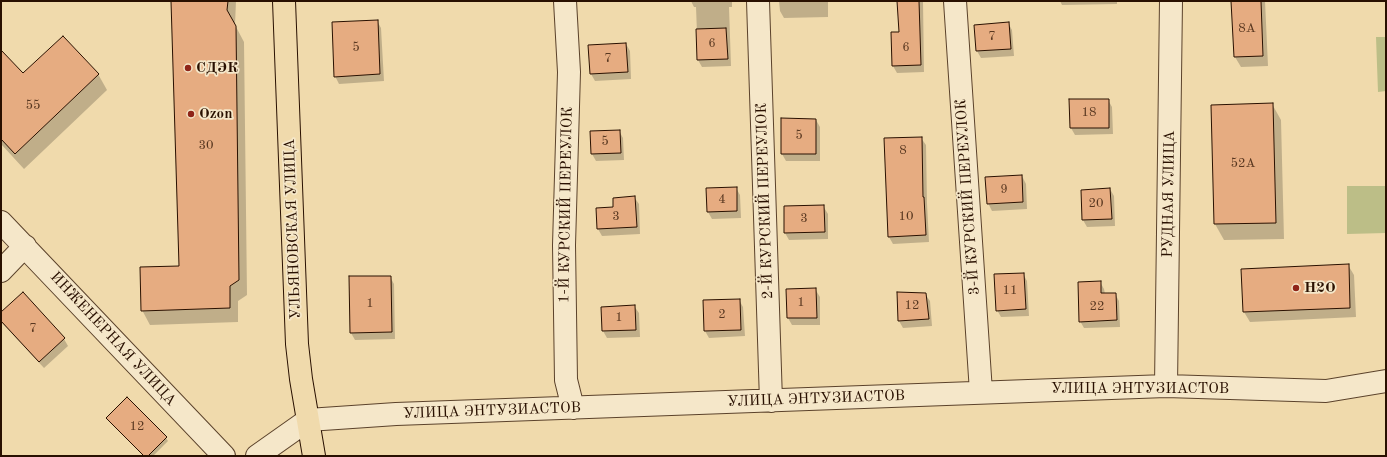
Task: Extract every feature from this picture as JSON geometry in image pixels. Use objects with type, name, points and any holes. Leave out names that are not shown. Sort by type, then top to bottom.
[{"type":"main road","name":"УЛЬЯНОВСКАЯ УЛИЦА","points":[[284,1],[297,344],[314,456]]},
{"type":"street","name":"1-Й КУРСКИЙ ПЕРЕУЛОК","points":[[565,1],[569,72],[564,244],[566,380],[573,408]]},
{"type":"street","name":"2-Й КУРСКИЙ ПЕРЕУЛОК","points":[[758,1],[771,401]]},
{"type":"street","name":"3-Й КУРСКИЙ ПЕРЕУЛОК","points":[[955,1],[981,392]]},
{"type":"street","name":"РУДНАЯ УЛИЦА","points":[[1166,386],[1171,1]]},
{"type":"street","name":"ИНЖЕНЕРНАЯ УЛИЦА","points":[[1,222],[224,456]]},
{"type":"street","points":[[1,271],[25,246]]},
{"type":"street","name":"УЛИЦА ЭНТУЗИАСТОВ","points":[[308,420],[396,414],[1166,386],[1326,391],[1386,381]]},
{"type":"street","points":[[256,456],[308,420]]},
{"type":"green space","points":[[1376,37],[1386,37],[1386,91],[1378,92]]},
{"type":"green space","points":[[1347,186],[1386,186],[1386,233],[1347,234]]},
{"type":"building","points":[[171,1],[228,1],[227,10],[236,26],[239,280],[230,286],[230,308],[141,311],[140,267],[179,266]]},
{"type":"building","points":[[897,1],[919,1],[921,65],[892,66],[891,32],[899,32]]},
{"type":"building","points":[[1231,1],[1261,1],[1263,56],[1234,57]]},
{"type":"building","points":[[378,20],[380,74],[334,77],[332,22]]},
{"type":"building","points":[[1009,22],[1011,49],[976,51],[974,25]]},
{"type":"building","points":[[726,28],[728,59],[697,60],[696,29]]},
{"type":"building","points":[[63,36],[99,74],[15,154],[1,139],[1,50],[23,73]]},
{"type":"building","points":[[626,43],[628,72],[590,74],[588,45]]},
{"type":"building","points":[[1069,99],[1109,99],[1109,128],[1070,128]]},
{"type":"building","points":[[1273,103],[1276,223],[1214,224],[1211,105]]},
{"type":"building","points":[[781,118],[816,119],[816,154],[781,154]]},
{"type":"building","points":[[620,130],[621,153],[591,154],[590,131]]},
{"type":"building","points":[[922,137],[923,197],[926,235],[888,237],[884,138]]},
{"type":"building","points":[[1022,175],[1023,202],[987,204],[985,177]]},
{"type":"building","points":[[737,187],[737,211],[707,212],[706,188]]},
{"type":"building","points":[[1110,188],[1112,219],[1082,220],[1081,190]]},
{"type":"building","points":[[635,196],[637,227],[597,229],[596,208],[613,207],[613,198]]},
{"type":"building","points":[[824,205],[825,232],[784,233],[784,206]]},
{"type":"building","name":"H2O","points":[[1349,264],[1350,308],[1243,312],[1241,269]]},
{"type":"building","points":[[1024,273],[1026,309],[996,311],[994,274]]},
{"type":"building","points":[[349,276],[391,276],[392,332],[350,333]]},
{"type":"building","points":[[1101,281],[1101,293],[1116,293],[1117,320],[1079,322],[1078,282]]},
{"type":"building","points":[[816,288],[817,318],[787,318],[786,289]]},
{"type":"building","points":[[23,292],[65,338],[39,362],[1,321],[1,312]]},
{"type":"building","points":[[897,292],[926,293],[929,319],[898,321]]},
{"type":"building","points":[[740,299],[741,330],[704,331],[703,300]]},
{"type":"building","points":[[635,305],[636,330],[602,331],[601,307]]},
{"type":"building","points":[[127,397],[167,437],[148,456],[144,456],[106,418]]},
{"type":"place","name":"СДЭК","points":[[188,68]]},
{"type":"place","name":"Ozon","points":[[191,114]]},
{"type":"place","name":"H2O","points":[[1296,288]]}]
